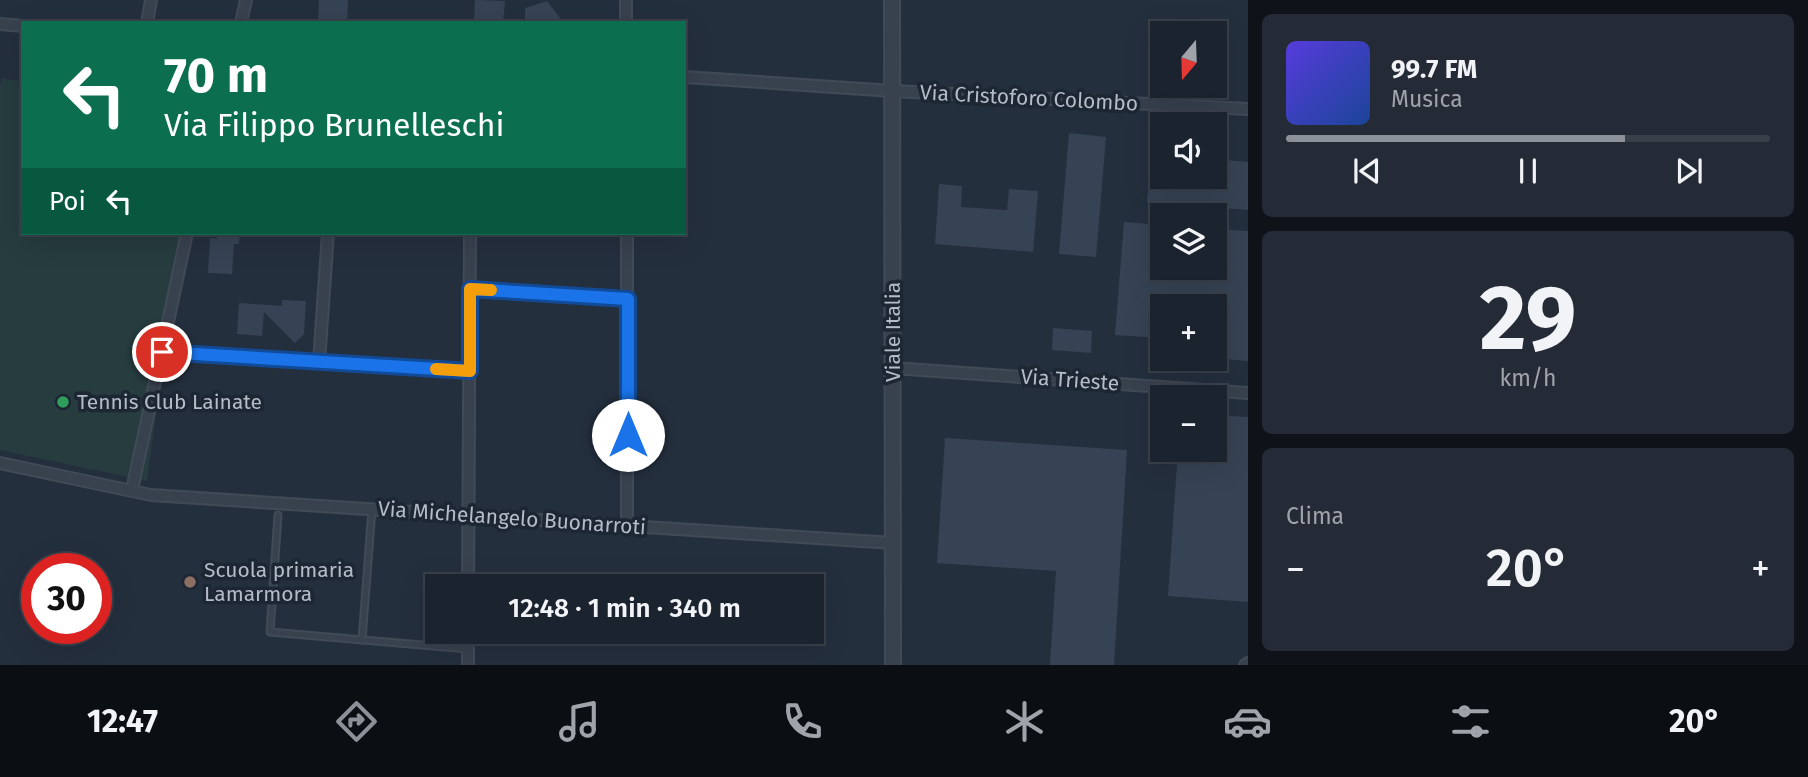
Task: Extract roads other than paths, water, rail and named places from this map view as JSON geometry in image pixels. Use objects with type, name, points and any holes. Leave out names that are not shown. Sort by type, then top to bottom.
[{"type":"street","points":[[146,21],[151,0]]},
{"type":"street","points":[[241,21],[246,0]]},
{"type":"street","points":[[626,0],[626,21]]},
{"type":"street","name":"Viale Italia","points":[[892,0],[893,665]]},
{"type":"street","points":[[0,24],[21,26]]},
{"type":"street","name":"Via Cristoforo Colombo","points":[[686,77],[893,91],[1248,108]]},
{"type":"street","points":[[132,491],[187,235]]},
{"type":"street","points":[[319,362],[328,235]]},
{"type":"street","points":[[468,574],[470,235]]},
{"type":"street","points":[[627,235],[627,526]]},
{"type":"street","points":[[470,289],[628,299]]},
{"type":"street","points":[[162,352],[470,371]]},
{"type":"street","name":"Via Trieste","points":[[893,368],[1248,393]]},
{"type":"street","name":"Via Michelangelo Buonarroti","points":[[0,463],[151,495],[893,543]]},
{"type":"street","points":[[468,644],[468,665]]},
{"type":"lane","points":[[362,640],[372,509]]},
{"type":"lane","points":[[278,515],[270,632],[468,649]]},
{"type":"place","name":"Tennis Club Lainate","points":[[63,402]]},
{"type":"place","name":"Scuola primaria Lamarmora","points":[[190,582]]}]
